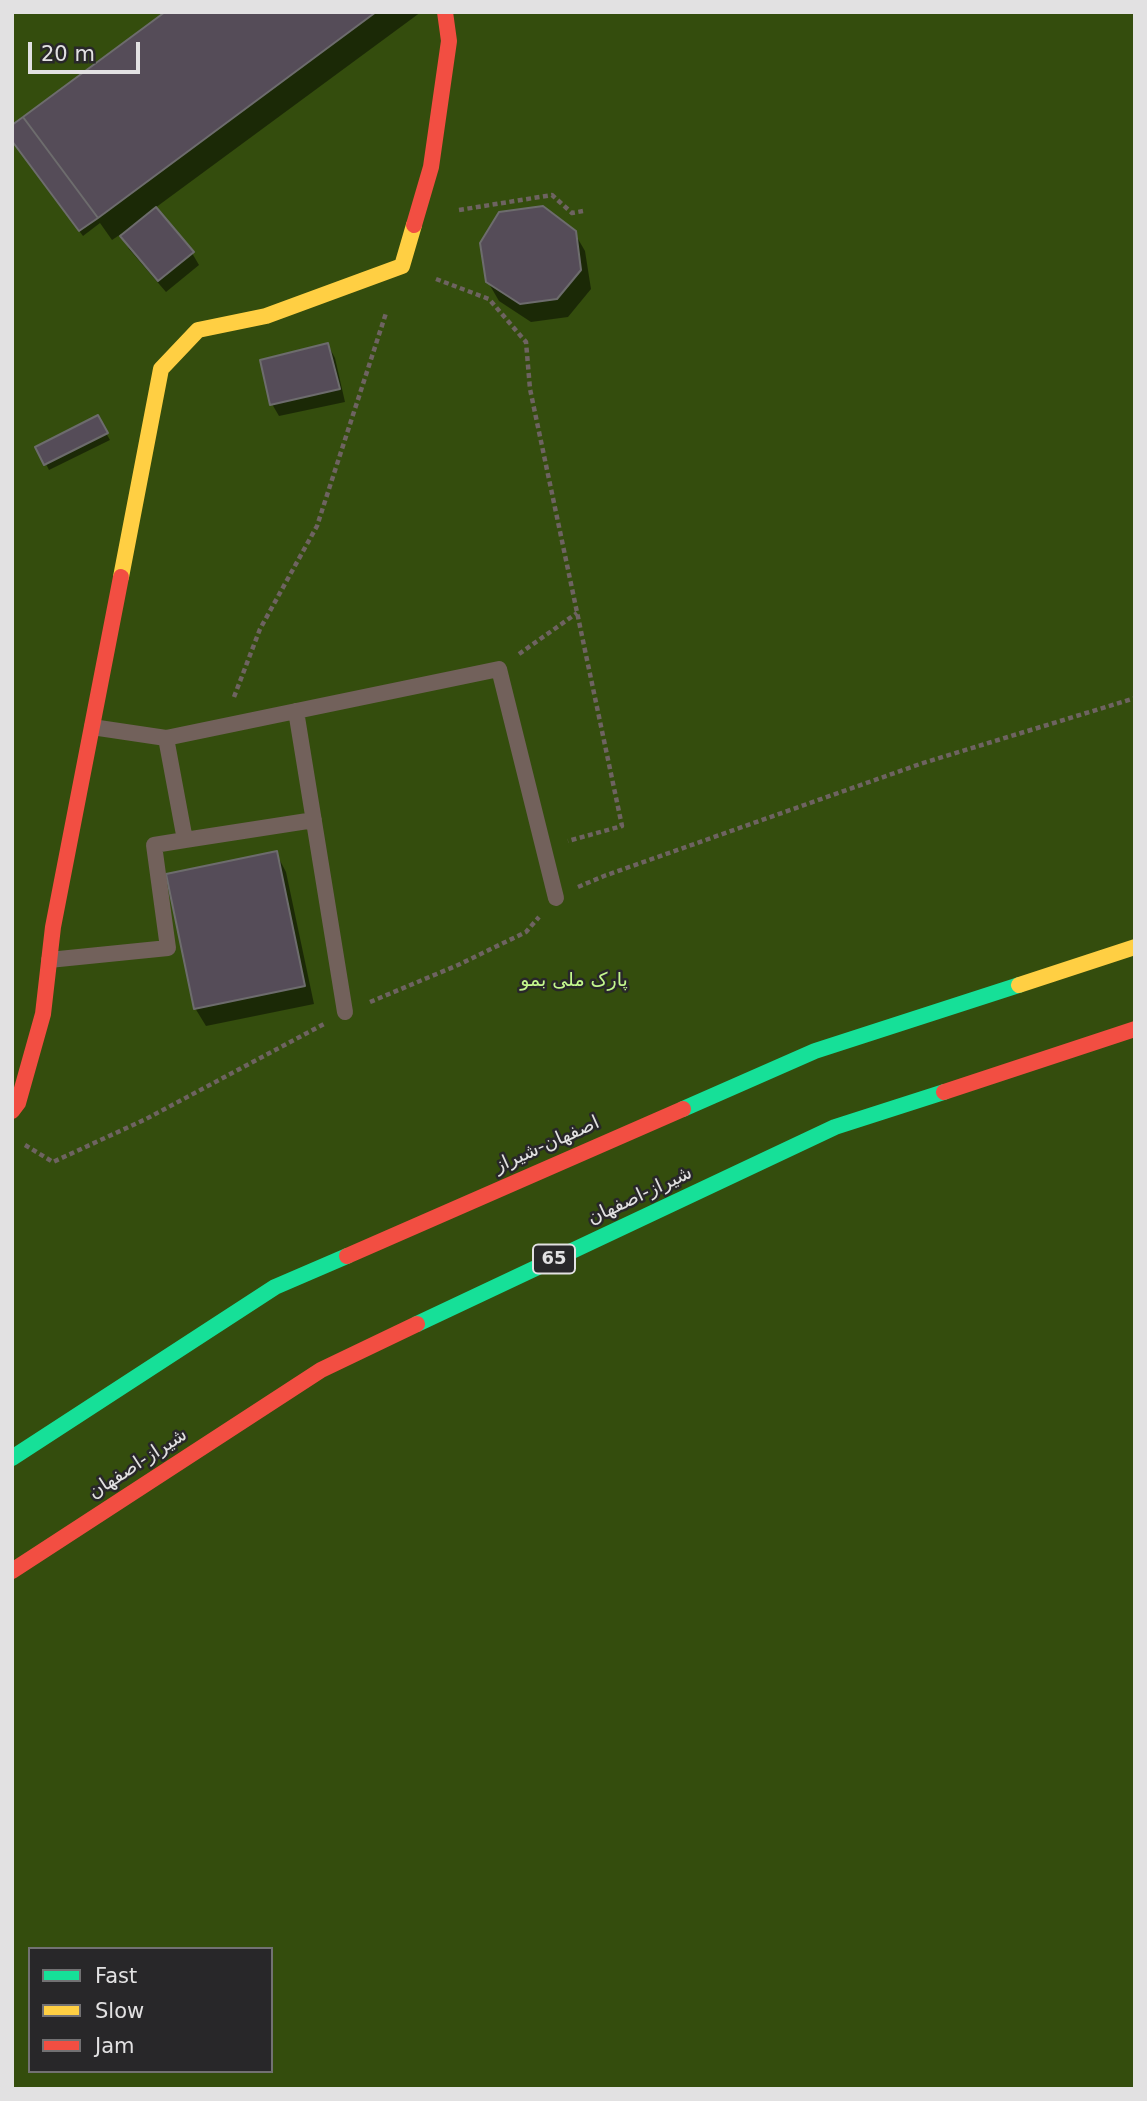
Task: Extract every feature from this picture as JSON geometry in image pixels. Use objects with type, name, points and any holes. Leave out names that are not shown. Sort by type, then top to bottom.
[{"type":"main road","points":[[12,1111],[18,1103],[43,1014],[52,927],[161,369],[198,330],[266,316],[401,266],[431,167],[450,41],[445,12]]},
{"type":"main road","name":"اصفهان-شیراز","points":[[12,1458],[275,1287],[815,1051],[1135,947]]},
{"type":"main road","name":"شیراز-اصفهان","points":[[12,1571],[321,1370],[835,1126],[1135,1029]]},
{"type":"lane","points":[[92,727],[166,738],[499,669],[556,898]]},
{"type":"lane","points":[[296,711],[345,1012]]},
{"type":"lane","points":[[166,738],[186,840]]},
{"type":"lane","points":[[49,960],[168,948],[154,845],[314,820]]},
{"type":"path","points":[[416,217],[552,195],[572,213],[583,211]]},
{"type":"path","points":[[223,727],[260,628],[317,526],[401,266],[489,299],[526,342],[530,389],[622,827],[543,847]]},
{"type":"path","points":[[499,669],[577,613]]},
{"type":"green space","name":"پارک ملی بمو","points":[[12,12],[1135,12],[1135,2089],[12,2089]]},
{"type":"building","points":[[165,12],[376,12],[98,218],[23,117]]},
{"type":"building","points":[[23,117],[98,218],[79,231],[12,141],[12,125]]},
{"type":"building","points":[[543,206],[576,231],[581,270],[557,299],[520,304],[486,282],[480,243],[499,212]]},
{"type":"building","points":[[156,207],[194,252],[158,281],[120,236]]},
{"type":"building","points":[[328,343],[340,389],[270,405],[260,360]]},
{"type":"building","points":[[98,415],[108,433],[44,465],[35,447]]},
{"type":"building","points":[[277,851],[305,986],[194,1009],[166,874]]},
{"type":"traffic: fast","points":[[683,1109],[815,1051],[1019,985]]},
{"type":"traffic: fast","points":[[417,1324],[835,1127],[944,1092]]},
{"type":"traffic: fast","points":[[12,1458],[275,1287],[347,1256]]},
{"type":"traffic: slow","points":[[121,577],[161,369],[198,330],[266,316],[402,266],[414,225]]},
{"type":"traffic: slow","points":[[1019,985],[1135,947]]},
{"type":"traffic: jam","points":[[414,225],[431,167],[449,41],[445,12]]},
{"type":"traffic: jam","points":[[12,1111],[18,1103],[43,1014],[53,927],[121,577]]},
{"type":"traffic: jam","points":[[944,1092],[1135,1029]]},
{"type":"traffic: jam","points":[[347,1256],[683,1109]]},
{"type":"traffic: jam","points":[[12,1571],[321,1370],[417,1324]]}]
